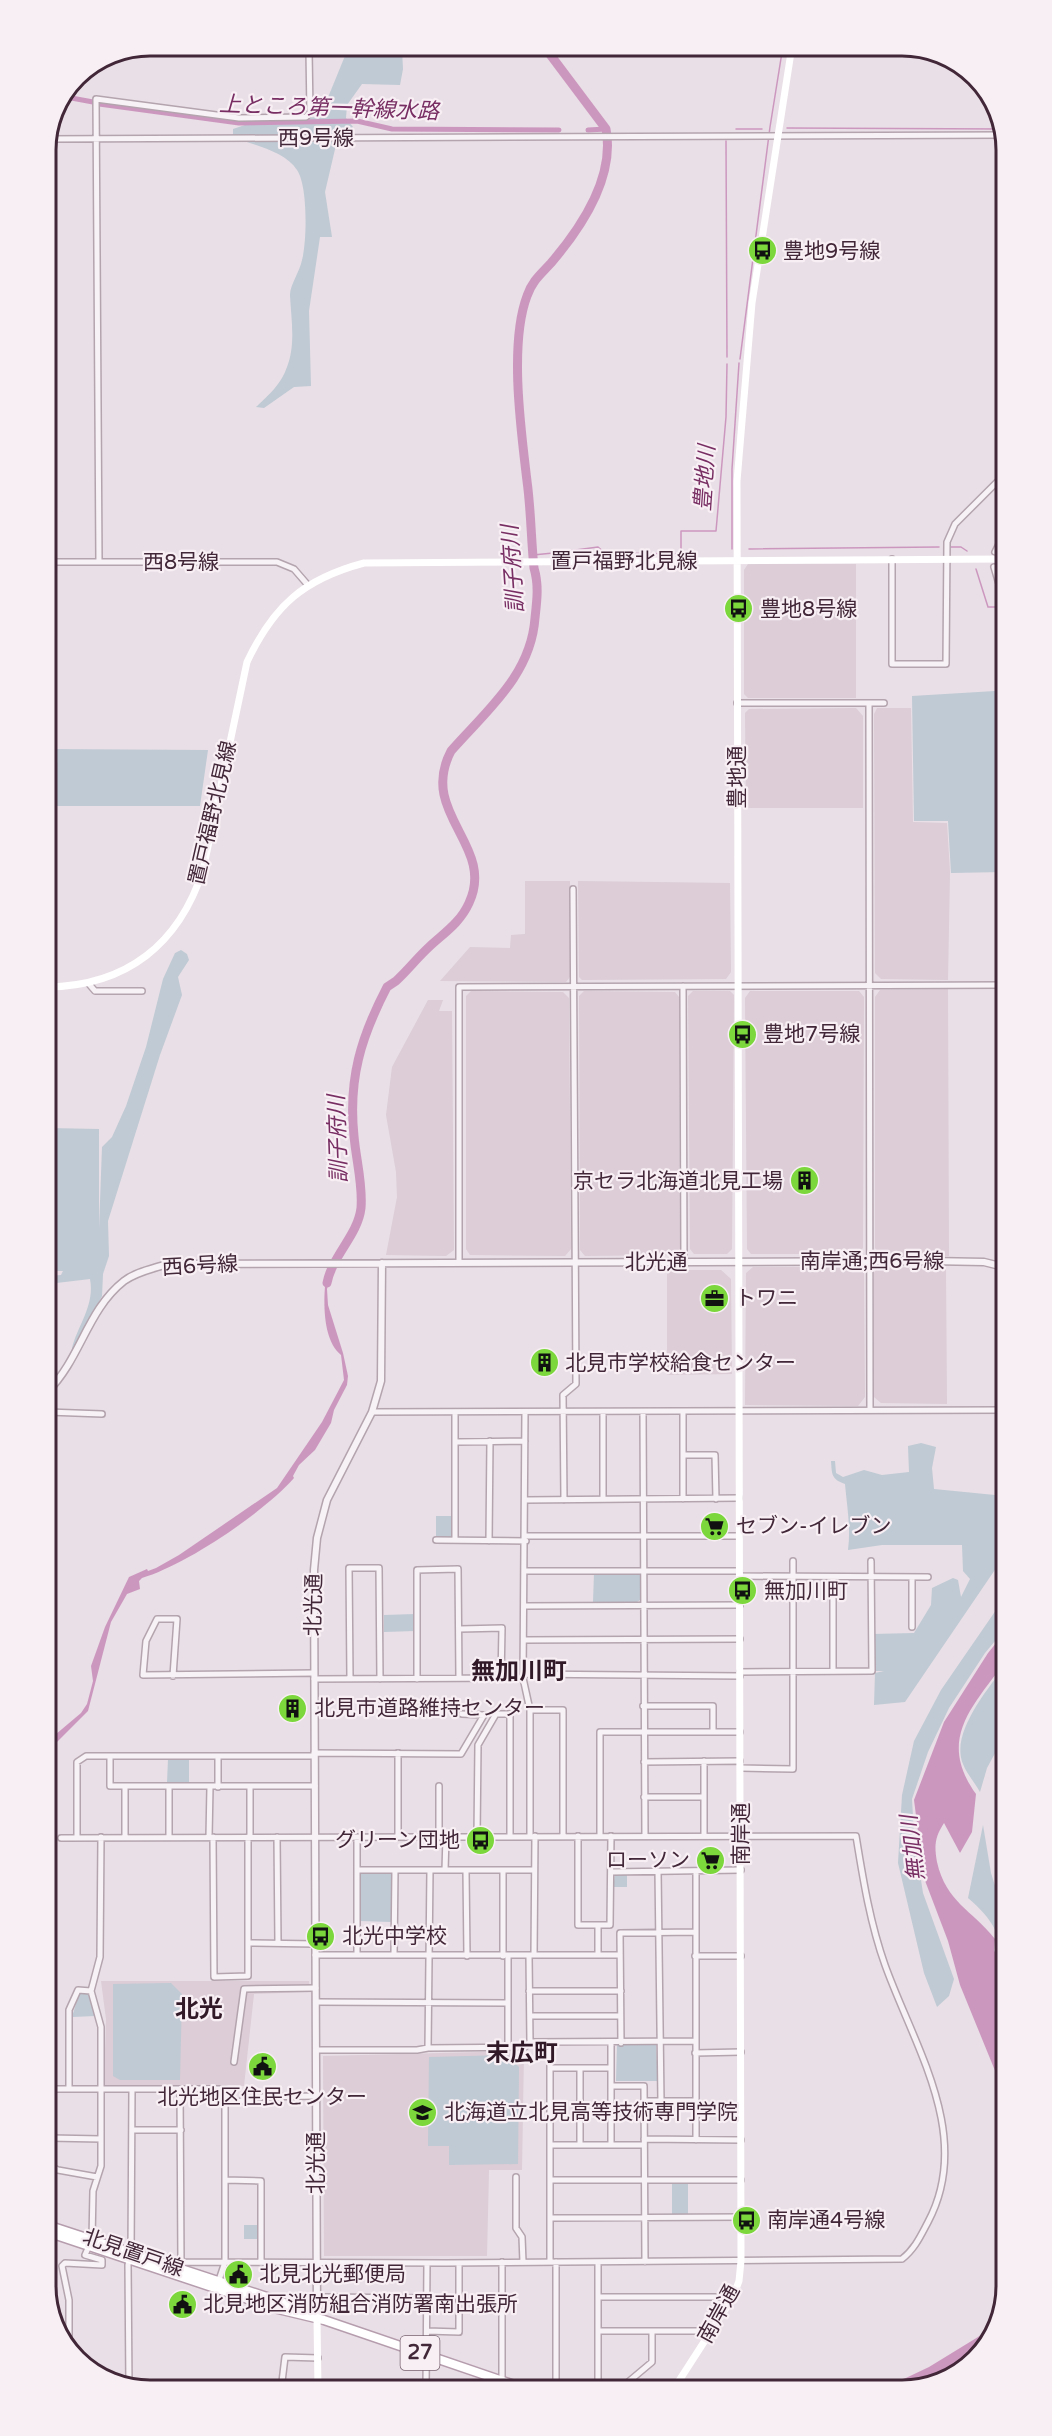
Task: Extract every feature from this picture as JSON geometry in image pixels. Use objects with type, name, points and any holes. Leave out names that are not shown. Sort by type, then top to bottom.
[{"type":"main road","points":[[790,56],[772,137],[745,368],[738,461],[735,560],[996,559]]},
{"type":"main road","name":"置戸福野北見線","points":[[56,986],[89,984],[124,970],[146,957],[164,941],[187,910],[203,870],[247,662],[259,636],[277,611],[307,584],[335,571],[364,563],[735,560]]},
{"type":"main road","name":"豊地通","points":[[735,560],[739,1262]]},
{"type":"main road","name":"南岸通","points":[[680,2380],[733,2297],[739,2281],[741,2261],[739,1262]]},
{"type":"main road","name":"北見置戸線","points":[[56,2228],[131,2256],[180,2269],[218,2285],[302,2309],[317,2318],[492,2380]]},
{"type":"main road","name":"北見置戸線","points":[[56,2234],[91,2242]]},
{"type":"main road","points":[[317,2318],[318,2380]]},
{"type":"street","points":[[99,562],[96,99],[239,118],[306,117],[310,113],[309,56]]},
{"type":"street","name":"西9号線","points":[[57,139],[995,135]]},
{"type":"street","points":[[892,559],[892,664],[946,664],[947,542],[955,524],[996,483]]},
{"type":"street","name":"西8号線","points":[[56,562],[277,562],[294,569],[307,584]]},
{"type":"street","points":[[994,567],[996,577]]},
{"type":"street","points":[[737,703],[884,703]]},
{"type":"street","points":[[869,703],[870,1409]]},
{"type":"street","points":[[564,1500],[563,1395],[576,1384],[573,889]]},
{"type":"street","points":[[89,984],[95,991],[142,991]]},
{"type":"street","points":[[459,1261],[459,987],[996,985]]},
{"type":"street","points":[[683,986],[684,1262]]},
{"type":"street","name":"南岸通;西6号線","points":[[739,1262],[984,1262],[996,1264]]},
{"type":"street","name":"北光通","points":[[317,2318],[314,1570],[317,1538],[327,1500],[372,1412],[381,1381],[382,1263],[739,1262]]},
{"type":"street","name":"西6号線","points":[[56,1381],[73,1361],[101,1305],[125,1280],[141,1272],[167,1264],[382,1263]]},
{"type":"street","points":[[372,1412],[996,1410]]},
{"type":"street","points":[[683,1411],[683,1499]]},
{"type":"street","points":[[56,1412],[102,1414]]},
{"type":"street","points":[[316,2050],[525,2047],[530,2042],[529,1991],[534,1870],[530,1710],[523,1676],[526,1571],[525,1412]]},
{"type":"street","points":[[603,1412],[603,1499]]},
{"type":"street","points":[[643,1412],[645,1836]]},
{"type":"street","points":[[455,1413],[455,1540]]},
{"type":"street","points":[[489,1541],[490,1441]]},
{"type":"street","points":[[456,1442],[525,1441]]},
{"type":"street","points":[[683,1455],[715,1455],[716,1499]]},
{"type":"street","points":[[526,1500],[739,1498]]},
{"type":"street","points":[[436,1540],[739,1536]]},
{"type":"street","points":[[644,1761],[704,1761],[793,1769],[793,1561]]},
{"type":"street","points":[[173,1676],[177,1619],[157,1619],[146,1641],[143,1675],[173,1676],[314,1676],[380,1679],[501,1679],[523,1676],[740,1674],[793,1670],[872,1671],[871,1561]]},
{"type":"street","points":[[350,1678],[349,1568],[380,1568],[380,1679]]},
{"type":"street","points":[[417,1679],[417,1570],[458,1569],[459,1678]]},
{"type":"street","points":[[526,1571],[643,1570],[833,1577],[928,1577]]},
{"type":"street","points":[[832,1670],[833,1577]]},
{"type":"street","points":[[912,1577],[912,1627]]},
{"type":"street","points":[[525,1606],[740,1605]]},
{"type":"street","points":[[460,1629],[501,1628],[501,1679]]},
{"type":"street","points":[[524,1640],[740,1639]]},
{"type":"street","points":[[644,1706],[712,1706],[713,1732]]},
{"type":"street","points":[[530,1710],[563,1710],[563,1836]]},
{"type":"street","points":[[77,1838],[77,1762],[86,1756],[461,1754],[484,1714],[462,1714]]},
{"type":"street","points":[[477,1836],[478,1745],[496,1714],[510,1714],[510,1837]]},
{"type":"street","points":[[600,1836],[600,1732],[740,1732]]},
{"type":"street","points":[[398,1753],[398,1837]]},
{"type":"street","points":[[110,1756],[110,1786],[315,1786]]},
{"type":"street","points":[[218,1756],[218,1787]]},
{"type":"street","points":[[704,1761],[704,1836]]},
{"type":"street","points":[[210,1787],[214,1977],[248,1976],[250,1786]]},
{"type":"street","points":[[439,1786],[445,1870]]},
{"type":"street","points":[[125,1787],[125,1837]]},
{"type":"street","points":[[169,1787],[169,1837]]},
{"type":"street","points":[[644,1797],[704,1797]]},
{"type":"street","points":[[578,1836],[578,1925],[610,1925],[610,1836]]},
{"type":"street","points":[[61,1838],[856,1836],[871,1918],[885,1964],[942,2112],[945,2163],[934,2211],[910,2252],[902,2259],[459,2263],[225,2262],[180,2269],[180,2089]]},
{"type":"street","points":[[69,2335],[69,2300],[62,2266],[65,2263],[102,2265],[102,2260],[85,2255],[91,2242],[92,2203],[101,2166],[101,2026],[91,1991],[100,1957],[101,1837]]},
{"type":"street","points":[[277,1837],[278,1943]]},
{"type":"street","points":[[357,1837],[357,1955]]},
{"type":"street","points":[[357,1870],[534,1870]]},
{"type":"street","points":[[394,1955],[395,1870]]},
{"type":"street","points":[[428,2048],[430,1870]]},
{"type":"street","points":[[466,1870],[467,1956]]},
{"type":"street","points":[[503,1870],[507,2047]]},
{"type":"street","points":[[611,1872],[741,1870]]},
{"type":"street","points":[[658,1871],[661,2101]]},
{"type":"street","points":[[696,1871],[696,2140]]},
{"type":"street","points":[[598,1925],[598,1955]]},
{"type":"street","points":[[621,2043],[621,1933],[695,1932]]},
{"type":"street","points":[[248,1943],[315,1944]]},
{"type":"street","points":[[315,1955],[620,1955]]},
{"type":"street","points":[[695,1956],[741,1956]]},
{"type":"street","points":[[234,2062],[244,1989],[316,1988]]},
{"type":"street","points":[[69,2089],[69,2010],[78,1990],[91,1991]]},
{"type":"street","points":[[529,1991],[621,1991]]},
{"type":"street","points":[[316,2002],[507,2004]]},
{"type":"street","points":[[530,2016],[620,2016]]},
{"type":"street","points":[[530,2042],[695,2041]]},
{"type":"street","points":[[550,2043],[550,2218],[556,2380]]},
{"type":"street","points":[[611,2145],[612,2043]]},
{"type":"street","points":[[695,2053],[741,2052]]},
{"type":"street","points":[[550,2068],[611,2068]]},
{"type":"street","points":[[580,2068],[580,2145]]},
{"type":"street","points":[[611,2086],[644,2086],[645,2262]]},
{"type":"street","points":[[56,2089],[225,2089],[225,2262],[218,2285]]},
{"type":"street","points":[[129,2379],[132,2089]]},
{"type":"street","points":[[241,2101],[256,2097],[317,2096]]},
{"type":"street","points":[[644,2101],[695,2101]]},
{"type":"street","points":[[132,2130],[181,2130]]},
{"type":"street","points":[[56,2138],[101,2139]]},
{"type":"street","points":[[550,2145],[741,2140]]},
{"type":"street","points":[[56,2169],[97,2177]]},
{"type":"street","points":[[516,2177],[516,2228],[522,2237],[523,2262]]},
{"type":"street","points":[[225,2180],[261,2181],[261,2263]]},
{"type":"street","points":[[551,2180],[741,2180]]},
{"type":"street","points":[[550,2218],[742,2217]]},
{"type":"street","points":[[502,2262],[502,2380]]},
{"type":"street","points":[[598,2262],[598,2380]]},
{"type":"street","points":[[426,2380],[427,2263]]},
{"type":"street","points":[[427,2331],[459,2331],[459,2263]]},
{"type":"street","points":[[317,2297],[427,2298]]},
{"type":"street","points":[[598,2297],[733,2297]]},
{"type":"street","points":[[598,2331],[711,2331]]},
{"type":"street","points":[[631,2380],[652,2362],[652,2331]]},
{"type":"street","points":[[282,2380],[285,2357],[318,2358]]},
{"type":"shaded area","points":[[345,56],[402,56],[400,85],[362,84],[347,105],[346,118],[353,127],[336,145],[325,192],[332,237],[320,237],[309,311],[311,386],[294,387],[264,408],[256,407],[278,384],[290,358],[292,331],[290,295],[304,252],[305,201],[301,178],[292,163],[277,153],[233,137],[233,129],[260,120],[320,117]]},
{"type":"shaded area","points":[[748,564],[856,564],[856,698],[748,698],[744,694],[744,570]]},
{"type":"shaded area","points":[[995,691],[996,872],[951,873],[948,821],[914,821],[912,696]]},
{"type":"shaded area","points":[[856,708],[863,716],[863,808],[746,808],[745,713],[749,709]]},
{"type":"shaded area","points":[[877,708],[911,708],[913,822],[947,823],[950,872],[948,980],[881,979],[875,973],[874,714]]},
{"type":"shaded area","points":[[56,749],[208,750],[200,806],[56,806]]},
{"type":"shaded area","points":[[525,881],[570,881],[570,977],[566,982],[440,981],[470,947],[510,948],[511,935],[525,934]]},
{"type":"shaded area","points":[[578,881],[730,883],[731,972],[726,979],[582,980],[579,977]]},
{"type":"shaded area","points":[[181,950],[187,954],[189,960],[178,977],[182,995],[160,1055],[108,1221],[109,1256],[103,1274],[102,1296],[74,1352],[72,1348],[88,1306],[91,1288],[90,1279],[56,1283],[56,1275],[61,1275],[63,1271],[56,1271],[56,1128],[99,1129],[99,1229],[102,1147],[112,1137],[126,1106],[146,1047],[163,979],[175,953]]},
{"type":"shaded area","points":[[948,989],[949,1256],[882,1256],[875,1248],[875,997],[880,990]]},
{"type":"shaded area","points":[[471,991],[563,992],[569,998],[571,1249],[565,1256],[470,1255],[466,1249],[466,996]]},
{"type":"shaded area","points":[[584,991],[675,992],[679,997],[680,1249],[674,1255],[585,1256],[580,1250],[579,996]]},
{"type":"shaded area","points":[[693,991],[730,991],[734,995],[732,1249],[727,1254],[694,1254],[690,1249],[688,996]]},
{"type":"shaded area","points":[[750,991],[859,991],[864,997],[863,1248],[857,1254],[751,1254],[747,1249],[745,998]]},
{"type":"shaded area","points":[[428,1000],[443,1000],[439,1011],[452,1011],[454,1250],[446,1256],[386,1255],[397,1197],[396,1172],[386,1115],[392,1067]]},
{"type":"shaded area","points":[[753,1267],[859,1267],[864,1273],[865,1397],[858,1406],[745,1405],[746,1273]]},
{"type":"shaded area","points":[[878,1267],[946,1268],[947,1404],[881,1403],[874,1397],[874,1273]]},
{"type":"shaded area","points":[[667,1270],[721,1270],[731,1279],[732,1374],[667,1375]]},
{"type":"shaded area","points":[[327,1271],[332,1271],[327,1289],[328,1305],[348,1376],[347,1385],[334,1410],[331,1423],[315,1450],[299,1465],[294,1478],[244,1522],[180,1562],[142,1578],[139,1581],[140,1589],[127,1594],[111,1622],[88,1711],[56,1743],[56,1734],[81,1713],[87,1704],[93,1681],[91,1666],[105,1627],[129,1577],[147,1569],[148,1571],[156,1568],[179,1555],[277,1488],[322,1422],[344,1380],[341,1355],[334,1348],[327,1327],[325,1292]]},
{"type":"shaded area","points":[[921,1443],[936,1447],[932,1468],[934,1489],[996,1495],[996,1568],[905,1702],[874,1705],[875,1673],[884,1671],[872,1671],[872,1634],[914,1633],[931,1605],[932,1588],[953,1578],[958,1580],[961,1597],[970,1579],[963,1571],[962,1545],[882,1545],[848,1550],[849,1525],[845,1484],[833,1476],[831,1461],[835,1461],[836,1473],[843,1477],[864,1470],[882,1475],[909,1472],[908,1446]]},
{"type":"shaded area","points":[[436,1516],[452,1516],[453,1538],[436,1538]]},
{"type":"shaded area","points":[[594,1573],[638,1573],[641,1576],[640,1600],[637,1602],[593,1602]]},
{"type":"shaded area","points":[[996,1610],[996,1640],[949,1708],[928,1752],[912,1799],[914,1834],[923,1893],[954,1979],[949,1996],[937,2007],[924,1973],[898,1863],[902,1795],[914,1741],[941,1690]]},
{"type":"shaded area","points":[[415,1614],[415,1631],[384,1632],[384,1615]]},
{"type":"shaded area","points":[[996,1643],[996,1674],[971,1709],[959,1740],[959,1757],[965,1775],[976,1794],[972,1832],[960,1853],[944,1823],[937,1837],[936,1846],[937,1862],[947,1887],[961,1905],[995,1939],[996,2073],[960,1985],[948,1941],[924,1878],[914,1800],[944,1722]]},
{"type":"shaded area","points":[[996,1678],[996,1751],[987,1768],[980,1792],[963,1764],[960,1752],[966,1725]]},
{"type":"shaded area","points":[[168,1759],[189,1759],[189,1783],[167,1783]]},
{"type":"shaded area","points":[[983,1825],[996,1889],[996,1931],[990,1921],[968,1898]]},
{"type":"shaded area","points":[[361,1874],[391,1874],[391,1922],[360,1921]]},
{"type":"shaded area","points":[[615,1875],[627,1875],[627,1887],[613,1887]]},
{"type":"shaded area","points":[[101,1981],[309,1981],[310,1992],[254,1994],[244,2086],[104,2085],[106,2019]]},
{"type":"shaded area","points":[[171,1983],[182,1994],[180,2080],[120,2080],[113,2076],[113,1984]]},
{"type":"shaded area","points":[[79,1994],[88,1994],[95,2016],[72,2017]]},
{"type":"shaded area","points":[[617,2045],[656,2045],[658,2081],[616,2081]]},
{"type":"shaded area","name":"北海道立北見高等技術専門学院","points":[[524,2051],[522,2170],[489,2170],[487,2256],[324,2256],[323,2056]]},
{"type":"shaded area","points":[[507,2055],[519,2067],[518,2164],[449,2165],[449,2146],[428,2146],[429,2057]]},
{"type":"shaded area","points":[[672,2182],[688,2182],[688,2215],[672,2215]]},
{"type":"shaded area","points":[[244,2225],[259,2225],[259,2239],[244,2239]]},
{"type":"shaded area","points":[[985,2331],[973,2348],[949,2368],[933,2376],[902,2380],[929,2367]]},
{"type":"waterway","name":"訓子府川","points":[[327,1283],[334,1264],[355,1227],[361,1208],[354,1136],[353,1096],[358,1059],[370,1023],[387,987],[396,981],[461,916],[469,903],[475,882],[473,864],[449,811],[444,793],[443,773],[451,751],[492,706],[516,674],[532,638],[537,587],[518,387],[522,316],[531,286],[574,234],[593,201],[605,165],[607,147],[606,129],[551,56]]},
{"type":"waterway","points":[[740,359],[781,56]]},
{"type":"waterway","name":"上ところ第一幹線水路","points":[[71,98],[93,102]]},
{"type":"waterway","name":"上ところ第一幹線水路","points":[[99,104],[239,123],[357,121],[392,129],[559,130]]},
{"type":"waterway","name":"豊地川","points":[[787,128],[994,129]]},
{"type":"waterway","name":"上ところ第一幹線水路","points":[[588,130],[606,129]]},
{"type":"waterway","name":"豊地川","points":[[736,129],[762,129]]},
{"type":"waterway","name":"豊地川","points":[[726,141],[727,357]]},
{"type":"waterway","points":[[732,549],[732,469],[739,363]]},
{"type":"waterway","name":"豊地川","points":[[568,551],[598,547],[605,553],[681,554],[681,531],[716,531],[726,417],[727,364]]},
{"type":"waterway","points":[[749,549],[939,547]]},
{"type":"waterway","points":[[951,547],[961,547],[967,551]]},
{"type":"waterway","name":"豊地川","points":[[533,555],[553,553]]},
{"type":"waterway","points":[[976,569],[988,607],[996,607]]},
{"type":"place","name":"豊地9号線","points":[[762,251]]},
{"type":"place","name":"豊地8号線","points":[[739,609]]},
{"type":"place","name":"豊地7号線","points":[[742,1034]]},
{"type":"place","name":"京セラ北海道北見工場","points":[[804,1181]]},
{"type":"place","name":"トワニ","points":[[714,1298]]},
{"type":"place","name":"北見市学校給食センター","points":[[544,1363]]},
{"type":"place","name":"セブン-イレブン","points":[[715,1526]]},
{"type":"place","name":"無加川町","points":[[743,1591]]},
{"type":"place","name":"北見市道路維持センター","points":[[293,1708]]},
{"type":"place","name":"グリーン団地","points":[[481,1840]]},
{"type":"place","name":"ローソン","points":[[711,1860]]},
{"type":"place","name":"北光中学校","points":[[321,1936]]},
{"type":"place","name":"北光地区住民センター","points":[[262,2066]]},
{"type":"place","name":"北海道立北見高等技術専門学院","points":[[423,2112]]},
{"type":"place","name":"南岸通4号線","points":[[746,2220]]},
{"type":"place","name":"北見北光郵便局","points":[[238,2274]]},
{"type":"place","name":"北見地区消防組合消防署南出張所","points":[[182,2304]]},
{"type":"district","name":"無加川町","points":[[519,1671]]},
{"type":"district","name":"北光","points":[[199,2009]]},
{"type":"district","name":"末広町","points":[[522,2053]]},
{"type":"water label","name":"無加川","points":[[913,1848]]}]
